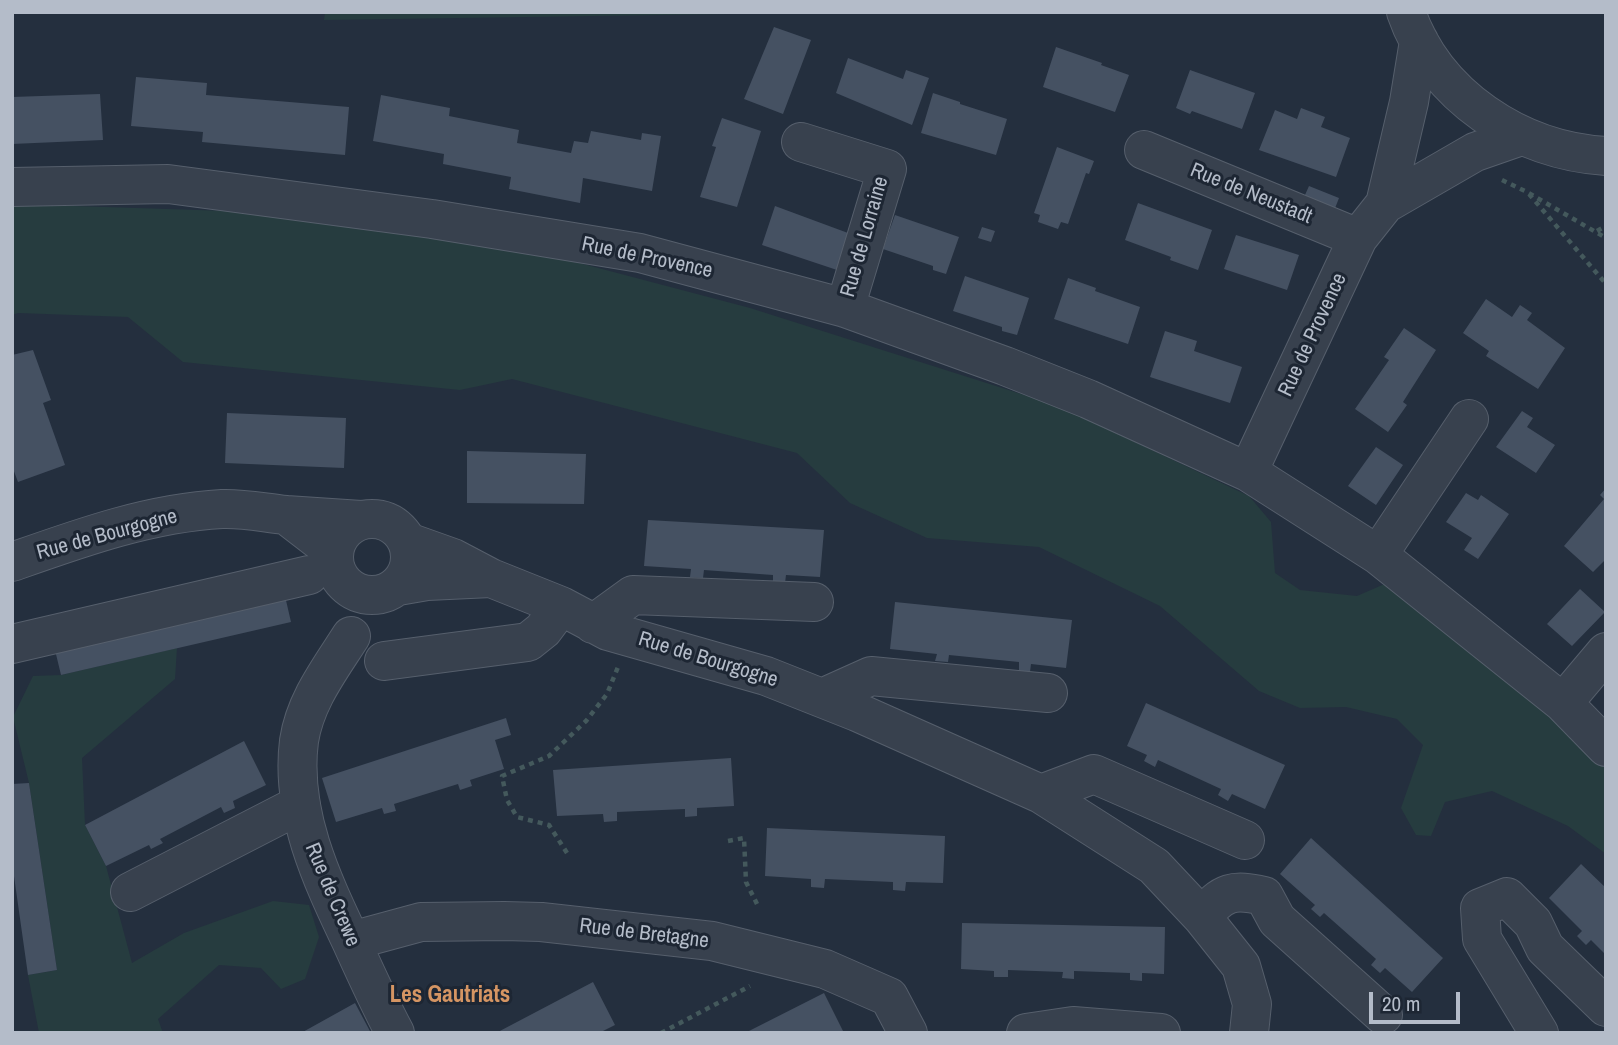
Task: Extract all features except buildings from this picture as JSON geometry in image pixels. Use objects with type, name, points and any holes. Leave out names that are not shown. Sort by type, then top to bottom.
[{"type":"street","points":[[1412,27],[1446,80],[1480,112],[1521,136],[1599,157]]},
{"type":"street","name":"Rue de Provence","points":[[1385,204],[1409,102],[1412,27]]},
{"type":"street","name":"Rue de Provence","points":[[1248,472],[1358,238],[1385,204],[1475,152],[1521,136]]},
{"type":"street","name":"Rue de Lorraine","points":[[801,142],[887,169],[845,308]]},
{"type":"street","name":"Rue de Neustadt","points":[[1144,150],[1358,238]]},
{"type":"street","name":"Rue de Provence","points":[[12,187],[168,184],[432,219],[640,253],[845,308],[1088,399],[1248,472],[1378,555],[1563,703],[1606,747]]},
{"type":"street","points":[[1378,555],[1469,419]]},
{"type":"street","name":"Rue de Bourgogne","points":[[12,562],[94,534],[164,516],[224,509],[361,520]]},
{"type":"street","points":[[286,515],[329,569],[351,589],[361,594],[372,596],[391,590],[406,576],[411,554],[408,542],[402,533],[383,520],[361,520],[343,533],[329,569],[351,636]]},
{"type":"street","name":"Rue de Bourgogne","points":[[408,542],[453,558],[491,578],[630,637],[766,676],[822,698],[1041,794],[1154,866],[1202,917],[1241,966],[1252,1004],[1249,1033]]},
{"type":"street","points":[[12,644],[329,569]]},
{"type":"street","name":"Rue de Bourgogne","points":[[391,590],[427,581],[491,578]]},
{"type":"street","name":"Rue de Crewe","points":[[391,590],[351,636],[315,691],[299,740],[298,790],[306,831],[322,881],[395,1033]]},
{"type":"street","points":[[384,662],[528,642],[543,631],[577,615],[632,595],[814,602]]},
{"type":"street","points":[[1563,703],[1606,652]]},
{"type":"street","points":[[822,698],[871,676],[1048,693]]},
{"type":"street","points":[[1041,794],[1094,774],[1245,841]]},
{"type":"street","points":[[130,892],[301,804]]},
{"type":"street","points":[[1202,917],[1214,902],[1238,891],[1264,896],[1277,920],[1382,1016]]},
{"type":"street","points":[[1539,1033],[1482,939],[1480,908],[1507,897],[1533,923],[1545,948],[1606,1007]]},
{"type":"street","name":"Rue de Bretagne","points":[[351,941],[421,922],[504,921],[541,922],[712,941],[824,969],[890,996],[908,1033]]},
{"type":"street","points":[[1026,1033],[1073,1026],[1161,1033]]},
{"type":"path","points":[[1475,152],[1484,172],[1527,191],[1606,238]]},
{"type":"path","points":[[1527,191],[1606,284]]},
{"type":"path","points":[[1597,231],[1606,226]]},
{"type":"path","points":[[567,853],[549,825],[517,817],[507,800],[502,776],[549,756],[586,721],[607,694],[630,637]]},
{"type":"path","points":[[728,841],[744,838],[746,882],[757,904]]},
{"type":"path","points":[[661,1033],[758,981],[770,955]]},
{"type":"green space","points":[[325,12],[866,12],[324,20]]},
{"type":"green space","points":[[12,204],[260,212],[530,250],[750,308],[1059,406],[1249,496],[1271,522],[1275,573],[1300,590],[1357,596],[1387,583],[1567,731],[1606,769],[1606,854],[1568,826],[1492,791],[1445,802],[1431,836],[1416,835],[1401,808],[1423,745],[1397,719],[1346,707],[1300,708],[1259,691],[1160,606],[1039,547],[927,538],[850,503],[797,453],[512,379],[460,390],[183,362],[128,317],[18,313],[12,315]]},
{"type":"green space","points":[[177,648],[175,679],[82,758],[85,825],[106,866],[132,963],[184,933],[273,901],[309,905],[319,937],[305,979],[281,989],[261,968],[219,965],[158,1019],[163,1033],[39,1033],[28,975],[57,970],[29,783],[13,717],[33,676],[61,675]]},
{"type":"district","name":"Les Gautriats","points":[[450,996]]}]
